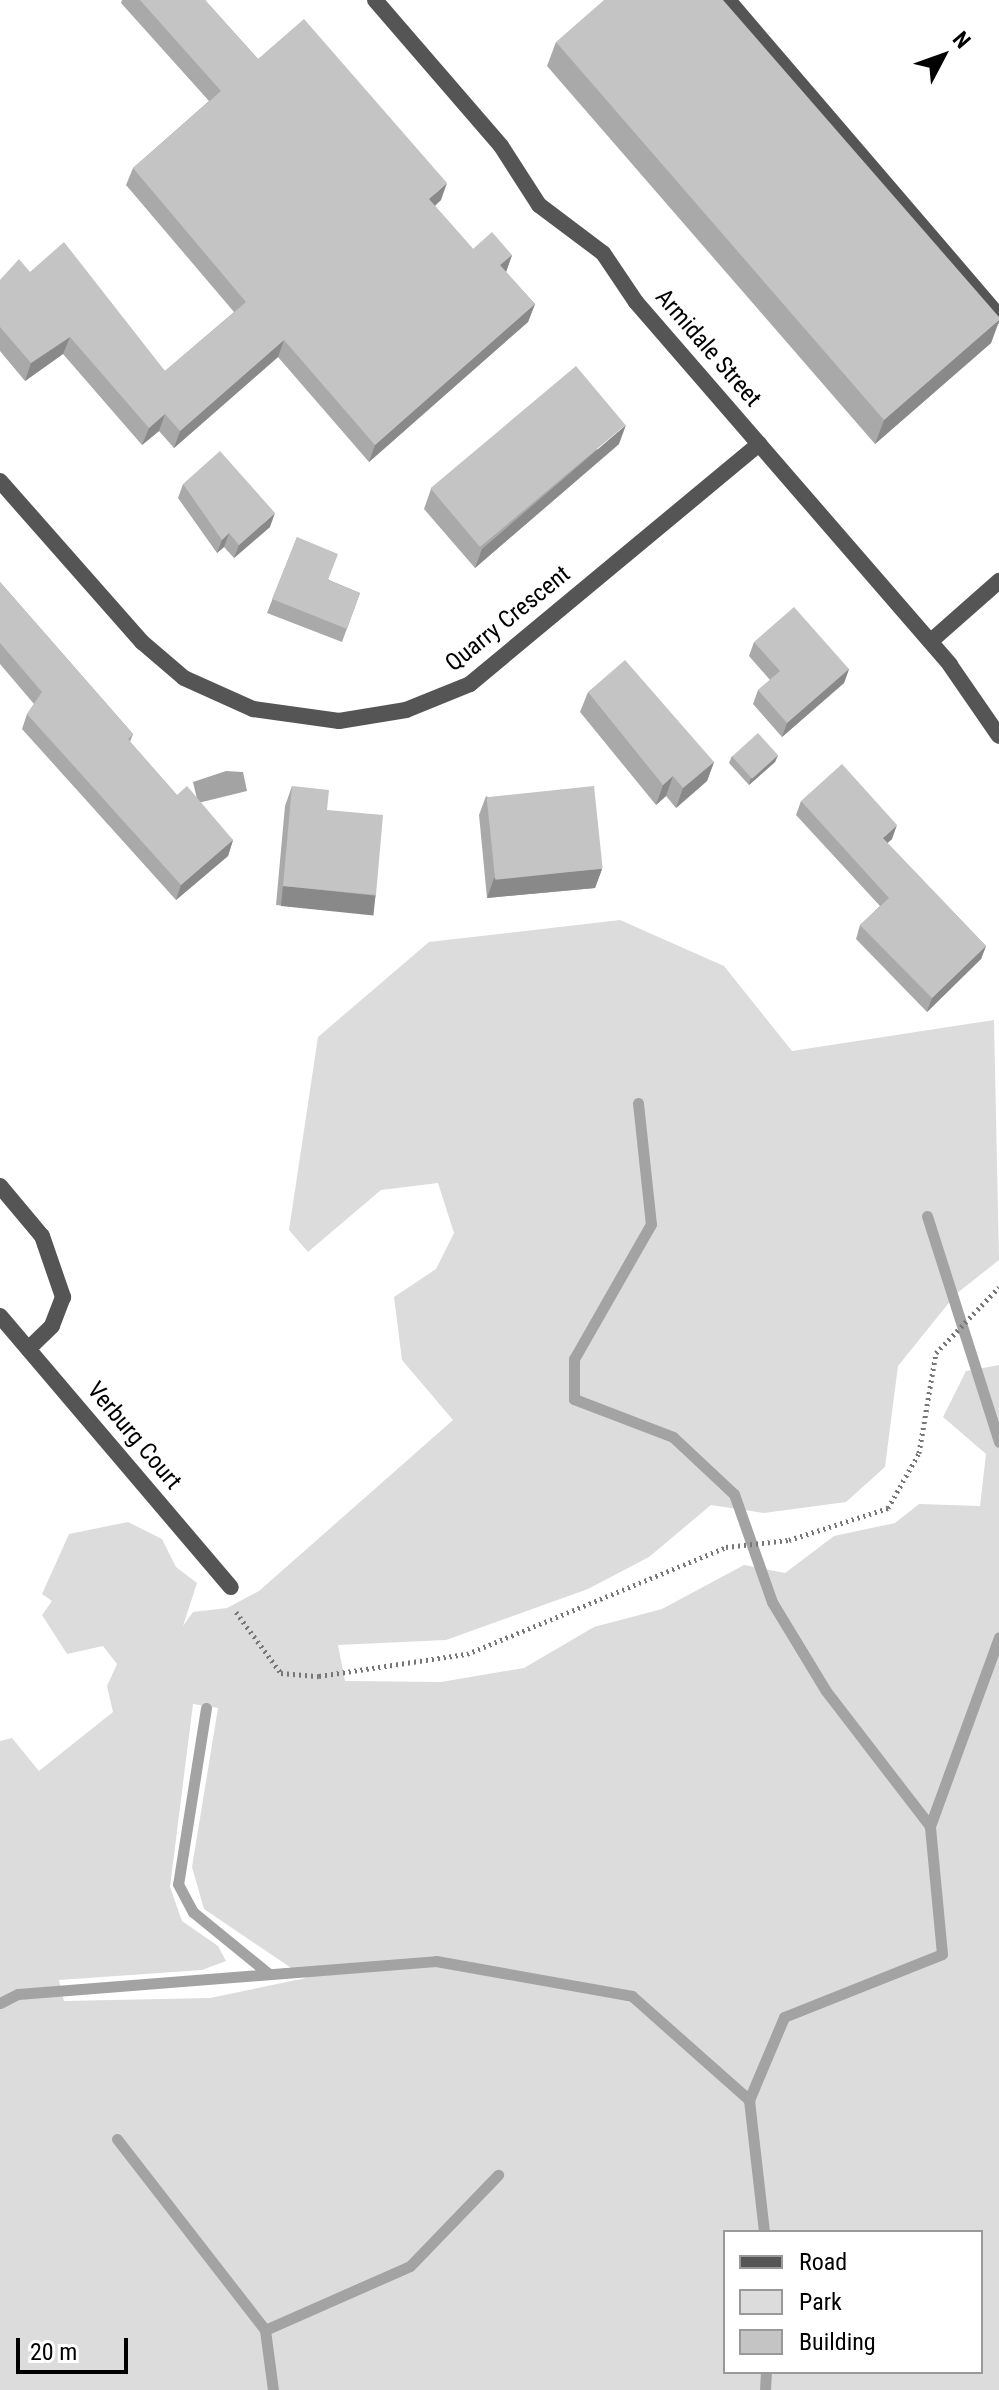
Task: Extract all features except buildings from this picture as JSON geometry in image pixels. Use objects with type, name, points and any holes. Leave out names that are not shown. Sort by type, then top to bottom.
[{"type":"street","name":"Armidale Street","points":[[375,0],[501,146],[527,191],[603,253],[759,444],[931,641],[999,736]]},
{"type":"street","points":[[728,0],[999,316]]},
{"type":"street","name":"Quarry Crescent","points":[[0,481],[142,642],[184,678],[253,709],[339,721],[406,710],[470,684],[759,444]]},
{"type":"street","points":[[931,641],[999,581]]},
{"type":"street","points":[[0,1186],[42,1236],[63,1297],[52,1326],[28,1349]]},
{"type":"street","name":"Verburg Court","points":[[0,1316],[231,1587]]},
{"type":"path","points":[[231,1587],[237,1618],[281,1673],[319,1676],[467,1654],[726,1547],[777,1542],[888,1508],[919,1453],[936,1353],[999,1287]]},
{"type":"green space","points":[[620,920],[724,966],[792,1051],[994,1020],[999,1260],[956,1294],[898,1366],[885,1467],[846,1502],[764,1513],[711,1505],[649,1557],[588,1589],[446,1640],[338,1645],[345,1681],[441,1682],[524,1668],[594,1627],[662,1609],[744,1565],[785,1573],[834,1536],[895,1523],[919,1504],[980,1506],[986,1454],[943,1417],[966,1371],[999,1365],[999,2390],[0,2390],[0,1741],[12,1738],[39,1771],[113,1712],[107,1686],[117,1664],[103,1646],[67,1654],[42,1615],[52,1601],[42,1594],[69,1534],[128,1522],[162,1539],[176,1567],[197,1583],[183,1626],[193,1612],[227,1608],[259,1591],[453,1420],[402,1360],[394,1297],[436,1269],[454,1233],[438,1183],[381,1190],[308,1252],[289,1230],[318,1037],[429,942]],"holes":[[[193,1704],[218,1708],[192,1867],[204,1909],[306,1978],[210,1998],[64,2001],[59,1980],[202,1970],[226,1961],[218,1946],[182,1921],[170,1887]]]},
{"type":"shaded area","points":[[226,771],[243,772],[247,791],[198,803],[193,782]]},
{"type":"waterway","points":[[638,1103],[651,1224],[574,1359],[574,1399],[673,1437],[734,1494],[772,1602],[826,1691],[930,1826]]},
{"type":"waterway","points":[[927,1216],[999,1442]]},
{"type":"waterway","points":[[749,2100],[784,2017],[942,1954],[930,1826],[999,1637]]},
{"type":"waterway","points":[[206,1708],[178,1884],[193,1912],[269,1974]]},
{"type":"waterway","points":[[0,2003],[18,1994],[436,1961],[632,1996],[749,2100],[764,2230]]},
{"type":"waterway","points":[[117,2139],[265,2330],[273,2390]]},
{"type":"waterway","points":[[265,2330],[410,2266],[498,2175]]},
{"type":"waterway","points":[[765,2390],[766,2374]]}]
